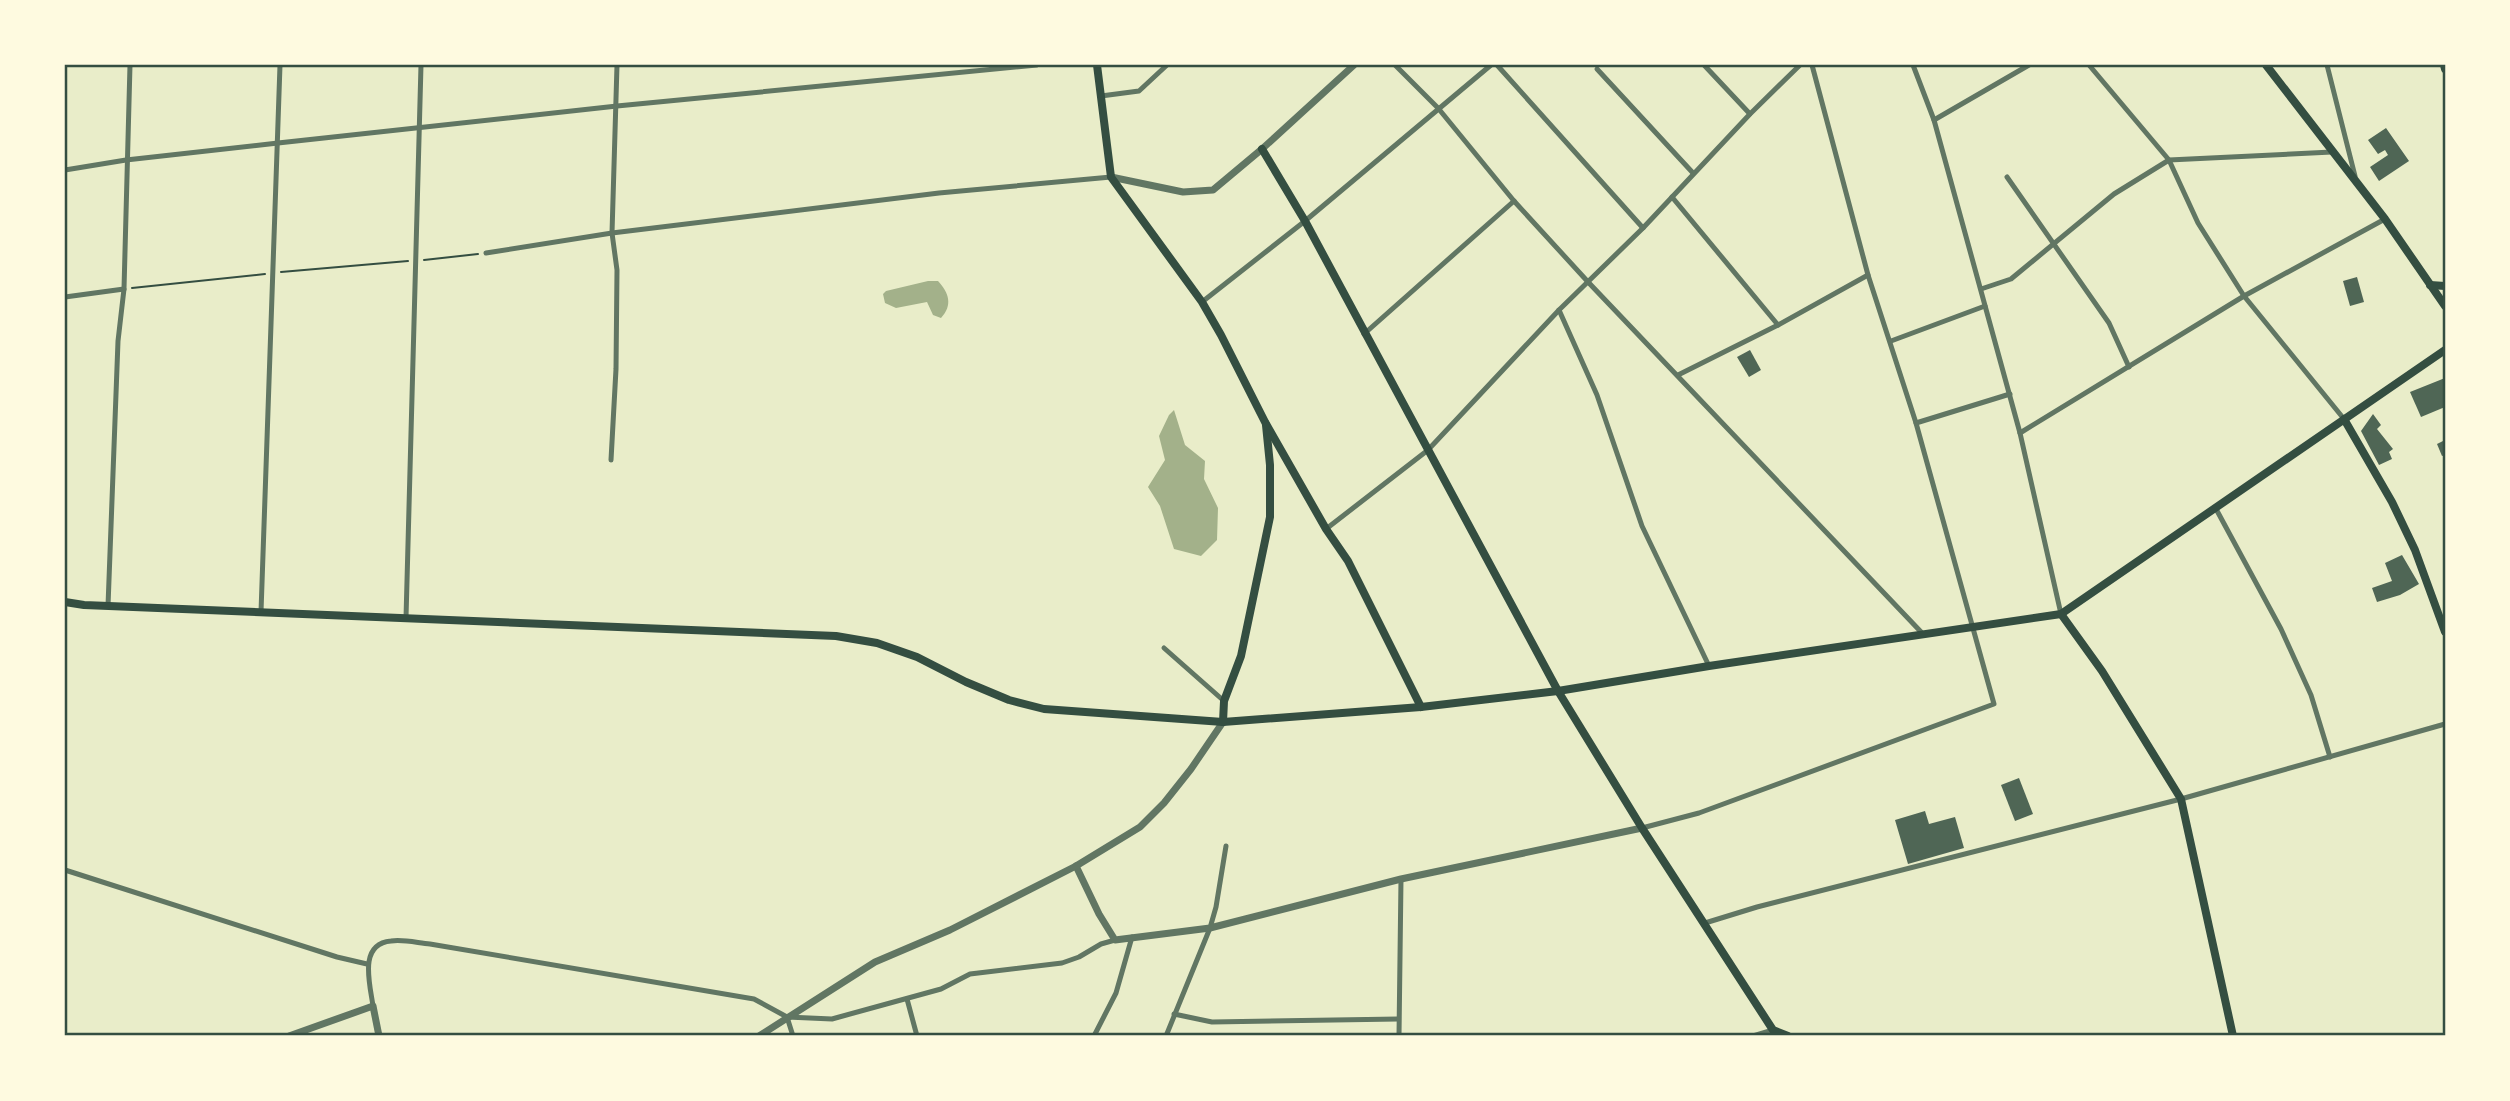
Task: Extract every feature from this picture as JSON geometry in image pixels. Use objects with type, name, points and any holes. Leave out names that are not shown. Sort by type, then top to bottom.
[{"type":"main road","points":[[1097,65],[1111,177],[1202,302],[1265,422],[1326,529],[1348,561],[1421,707]]},
{"type":"main road","points":[[2266,65],[2332,152],[2356,179],[2445,306]]},
{"type":"main road","points":[[1262,149],[1305,221],[1558,691],[1642,828],[1773,1030],[1788,1036]]},
{"type":"main road","points":[[2430,285],[2445,286]]},
{"type":"main road","points":[[65,601],[108,606],[836,636],[877,643],[917,657],[1009,700],[1044,709],[1223,722],[1421,707],[1558,691],[2061,614],[2445,350]]},
{"type":"main road","points":[[2341,421],[2392,502],[2415,550],[2445,632]]},
{"type":"main road","points":[[1223,722],[1224,701],[1241,656],[1270,517],[1270,464],[1265,422]]},
{"type":"main road","points":[[2061,614],[2102,671],[2181,799],[2232,1036]]},
{"type":"street","points":[[108,606],[118,341],[124,289],[130,65]]},
{"type":"street","points":[[261,612],[280,65]]},
{"type":"street","points":[[406,618],[421,65]]},
{"type":"street","points":[[611,460],[616,369],[617,270],[612,233],[617,65]]},
{"type":"street","points":[[65,170],[126,160],[617,106],[1037,65]]},
{"type":"street","points":[[1100,96],[1139,91],[1167,65]]},
{"type":"street","points":[[486,253],[612,233],[939,193],[1111,177],[1183,192],[1213,190],[1354,65]]},
{"type":"street","points":[[1395,65],[1438,108],[1514,201],[1589,283],[1923,634]]},
{"type":"street","points":[[1202,302],[1305,221],[1491,65]]},
{"type":"street","points":[[1497,65],[1643,229]]},
{"type":"street","points":[[1704,65],[1749,114]]},
{"type":"street","points":[[1326,529],[1428,450],[1559,310],[1643,229],[1749,114],[1800,65]]},
{"type":"street","points":[[379,1036],[367,964],[373,951],[390,941],[430,944],[754,999],[787,1017],[832,1019],[941,989],[970,974],[1062,963],[1115,940],[1210,928],[1401,879],[1642,828],[1699,813],[1994,704],[1916,423],[1867,275],[1812,65]]},
{"type":"street","points":[[1913,65],[1934,120],[2010,394],[2061,614]]},
{"type":"street","points":[[1934,120],[2029,65]]},
{"type":"street","points":[[2089,65],[2169,160],[2198,223],[2244,296],[2341,421]]},
{"type":"street","points":[[2327,65],[2356,179]]},
{"type":"street","points":[[1597,69],[1693,173]]},
{"type":"street","points":[[1981,289],[2011,278],[2114,194],[2169,160],[2332,152]]},
{"type":"street","points":[[2007,177],[2109,323],[2130,367]]},
{"type":"street","points":[[1672,197],[1778,325]]},
{"type":"street","points":[[1364,334],[1514,201]]},
{"type":"street","points":[[2020,433],[2244,296],[2385,219]]},
{"type":"street","points":[[1678,375],[1778,325],[1867,275]]},
{"type":"street","points":[[65,297],[124,289]]},
{"type":"street","points":[[1891,341],[1985,306]]},
{"type":"street","points":[[1559,310],[1597,395],[1642,526],[1709,666]]},
{"type":"street","points":[[1916,423],[2010,394]]},
{"type":"street","points":[[2215,508],[2291,651],[2311,695],[2330,757]]},
{"type":"street","points":[[1164,648],[1224,701]]},
{"type":"street","points":[[759,1036],[875,962],[950,930],[1076,866],[1140,827],[1191,769],[1223,722]]},
{"type":"street","points":[[1705,923],[1757,907],[2181,799],[2445,724]]},
{"type":"street","points":[[1166,1036],[1210,928],[1226,846]]},
{"type":"street","points":[[1076,866],[1115,940]]},
{"type":"street","points":[[65,870],[337,957],[367,964]]},
{"type":"street","points":[[1399,1036],[1401,879]]},
{"type":"street","points":[[1094,1036],[1116,993],[1132,937]]},
{"type":"street","points":[[907,999],[917,1036]]},
{"type":"street","points":[[289,1036],[373,1006]]},
{"type":"street","points":[[1174,1014],[1212,1022],[1398,1019]]},
{"type":"street","points":[[787,1017],[793,1036]]},
{"type":"street","points":[[1753,1036],[1773,1030]]},
{"type":"path","points":[[124,289],[486,253]]},
{"type":"shaded area","points":[[938,281],[947,295],[947,308],[941,318],[933,315],[927,302],[896,308],[885,303],[883,294],[886,291]]},
{"type":"shaded area","points":[[1174,410],[1185,445],[1205,461],[1204,479],[1218,508],[1217,540],[1201,556],[1174,549],[1160,506],[1148,487],[1165,460],[1159,436]]},
{"type":"building","points":[[2386,128],[2409,161],[2379,181],[2370,167],[2388,155],[2385,150],[2378,154],[2368,140]]},
{"type":"building","points":[[2357,277],[2364,302],[2350,306],[2343,281]]},
{"type":"building","points":[[1750,350],[1761,370],[1749,377],[1737,357]]},
{"type":"building","points":[[2445,378],[2445,407],[2421,417],[2410,392]]},
{"type":"building","points":[[2373,414],[2381,425],[2377,429],[2393,449],[2389,452],[2392,459],[2379,465],[2361,431]]},
{"type":"building","points":[[2445,440],[2445,455],[2442,456],[2437,444]]},
{"type":"building","points":[[2402,555],[2419,584],[2400,595],[2377,602],[2372,588],[2392,581],[2385,563]]},
{"type":"building","points":[[2019,778],[2033,814],[2015,821],[2001,785]]},
{"type":"building","points":[[1925,811],[1929,824],[1955,817],[1964,848],[1908,864],[1895,820]]}]
